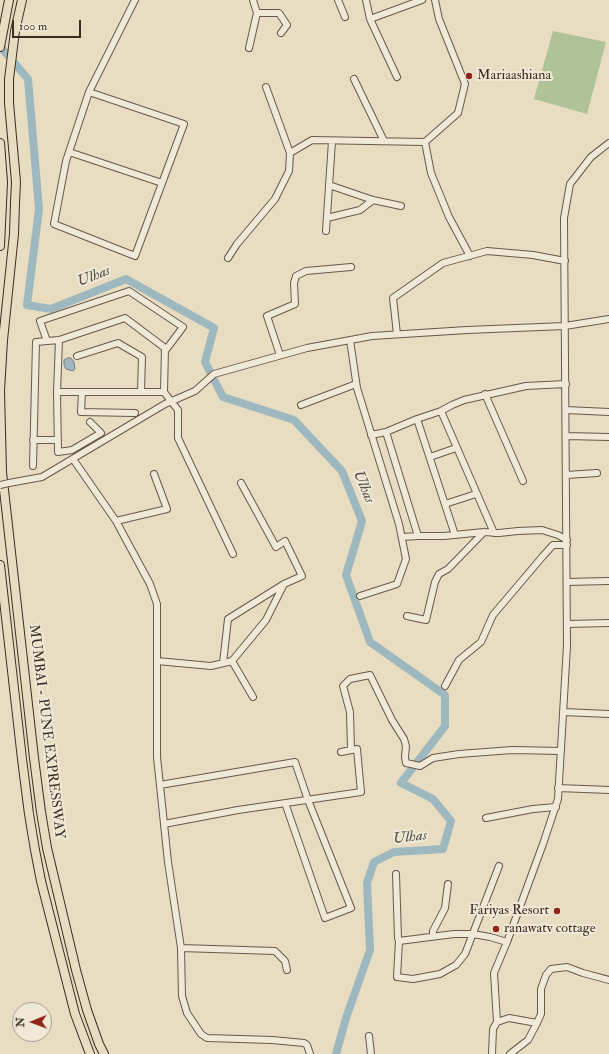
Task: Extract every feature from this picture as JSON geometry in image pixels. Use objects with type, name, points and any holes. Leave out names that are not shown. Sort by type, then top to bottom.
[{"type":"highway","points":[[0,47],[9,0]]},
{"type":"highway","name":"MUMBAI - PUNE EXPRESSWAY","points":[[22,0],[11,56],[10,76],[9,103],[16,189],[14,234],[2,355],[0,391],[2,472],[34,758],[46,841],[57,893],[85,1004],[104,1054]]},
{"type":"highway","points":[[0,143],[3,182],[0,246]]},
{"type":"highway","name":"MUMBAI - PUNE EXPRESSWAY","points":[[0,565],[23,767],[35,850],[75,1014],[90,1054]]},
{"type":"street","points":[[90,92],[184,124],[135,256],[54,224],[66,161],[90,92],[135,0]]},
{"type":"street","points":[[248,48],[257,13],[253,0]]},
{"type":"street","points":[[338,0],[345,17]]},
{"type":"street","points":[[366,0],[370,19],[397,77]]},
{"type":"street","points":[[370,19],[422,0]]},
{"type":"street","points":[[290,153],[312,140],[425,142],[458,113],[466,84],[439,19],[435,0]]},
{"type":"street","points":[[257,13],[279,14],[287,25],[281,33]]},
{"type":"street","points":[[354,79],[384,142]]},
{"type":"street","points":[[228,258],[236,244],[275,199],[289,171],[290,153],[266,88]]},
{"type":"street","points":[[326,231],[332,141]]},
{"type":"street","points":[[425,142],[431,173],[449,217],[470,256]]},
{"type":"street","points":[[492,1054],[493,1029],[497,1022],[494,973],[507,942],[558,799],[567,624],[564,218],[570,184],[592,158],[609,143]]},
{"type":"street","points":[[69,152],[162,183]]},
{"type":"street","points":[[329,185],[373,200],[402,206]]},
{"type":"street","points":[[327,218],[360,210],[373,200]]},
{"type":"street","points":[[397,334],[393,298],[443,263],[487,251],[533,255],[564,261]]},
{"type":"street","points":[[280,355],[268,316],[295,304],[294,283],[296,276],[306,271],[351,267]]},
{"type":"street","points":[[47,341],[40,321],[129,291],[183,327],[165,351]]},
{"type":"street","points":[[33,466],[36,342],[59,340],[125,318],[165,348],[164,392],[178,410],[178,438],[233,554]]},
{"type":"street","points":[[0,485],[42,478],[165,404],[195,391],[214,374],[280,355],[307,348],[372,336],[565,326],[609,318]]},
{"type":"street","points":[[59,340],[57,392],[58,452],[72,450],[101,434],[90,422]]},
{"type":"street","points":[[350,340],[356,384],[399,524],[406,559],[397,584],[360,596]]},
{"type":"street","points":[[77,356],[118,343],[142,357],[141,392]]},
{"type":"street","points":[[302,405],[356,384]]},
{"type":"street","points":[[371,435],[386,432],[417,419],[441,412],[464,400],[485,394],[526,386],[566,384]]},
{"type":"street","points":[[57,392],[164,392]]},
{"type":"street","points":[[82,392],[81,412],[135,413]]},
{"type":"street","points":[[485,394],[523,481]]},
{"type":"street","points":[[566,410],[609,412]]},
{"type":"street","points":[[441,412],[494,533]]},
{"type":"street","points":[[417,419],[455,535]]},
{"type":"street","points":[[386,432],[418,536]]},
{"type":"street","points":[[566,436],[609,437]]},
{"type":"street","points":[[33,440],[58,440]]},
{"type":"street","points":[[430,457],[456,448]]},
{"type":"street","points":[[73,459],[116,521],[150,584],[158,604],[157,757],[168,862],[181,948],[182,996],[187,1013],[200,1034],[207,1038],[272,1040],[304,1043],[310,1054]]},
{"type":"street","points":[[566,475],[597,473]]},
{"type":"street","points":[[116,521],[167,509],[154,474]]},
{"type":"street","points":[[223,663],[228,620],[284,584],[302,576],[285,541],[276,547],[241,483]]},
{"type":"street","points":[[445,504],[476,494]]},
{"type":"street","points":[[402,537],[455,535],[484,532],[500,534],[518,531],[542,530],[558,535],[567,543]]},
{"type":"street","points":[[407,616],[426,620],[435,582],[439,574],[448,569],[484,532]]},
{"type":"street","points":[[445,686],[459,660],[481,642],[493,615],[543,556],[553,545],[567,543]]},
{"type":"street","points":[[567,582],[609,581]]},
{"type":"street","points":[[157,661],[211,666],[232,661],[266,620],[284,584]]},
{"type":"street","points":[[567,624],[609,623]]},
{"type":"street","points":[[232,661],[253,697]]},
{"type":"street","points":[[351,750],[350,712],[343,686],[350,679],[370,675],[392,720],[404,739],[406,746],[406,762],[420,766],[433,758],[459,754],[512,750],[561,751]]},
{"type":"street","points":[[563,712],[609,714]]},
{"type":"street","points":[[164,824],[285,803],[361,792],[357,748],[342,752]]},
{"type":"street","points":[[160,785],[295,762],[308,800],[351,908],[325,918],[285,803]]},
{"type":"street","points":[[558,788],[609,790]]},
{"type":"street","points":[[486,818],[533,808],[556,807]]},
{"type":"street","points":[[396,874],[398,938],[400,942],[397,977],[413,980],[440,974],[456,965],[465,954],[499,866]]},
{"type":"street","points":[[433,936],[433,931],[445,908],[448,884]]},
{"type":"street","points":[[400,942],[433,936],[473,934],[507,942]]},
{"type":"street","points":[[181,948],[275,951],[285,961],[287,970]]},
{"type":"street","points":[[510,1054],[528,1040],[541,1014],[541,989],[546,975],[551,969],[567,967],[583,974],[609,980]]},
{"type":"street","points":[[589,970],[596,976]]},
{"type":"street","points":[[497,1022],[509,1018],[536,1023]]},
{"type":"street","points":[[369,1036],[371,1054]]},
{"type":"green space","points":[[553,31],[606,42],[587,114],[534,99]]},
{"type":"water","points":[[71,358],[74,362],[75,369],[73,371],[66,369],[64,365],[64,360]]},
{"type":"waterway","name":"Ulhas","points":[[0,46],[28,79],[39,209],[27,305],[51,309],[126,279],[214,328],[205,362],[223,397],[294,420],[342,471],[362,521],[346,575],[370,642],[445,695],[445,726],[401,783],[433,799],[451,821],[443,849],[394,852],[374,862],[367,883],[370,950],[346,1018],[336,1054]]},
{"type":"place","name":"Mariaashiana","points":[[469,76]]},
{"type":"place","name":"Fariyas Resort","points":[[557,911]]},
{"type":"place","name":"ranawatv cottage","points":[[496,929]]}]
